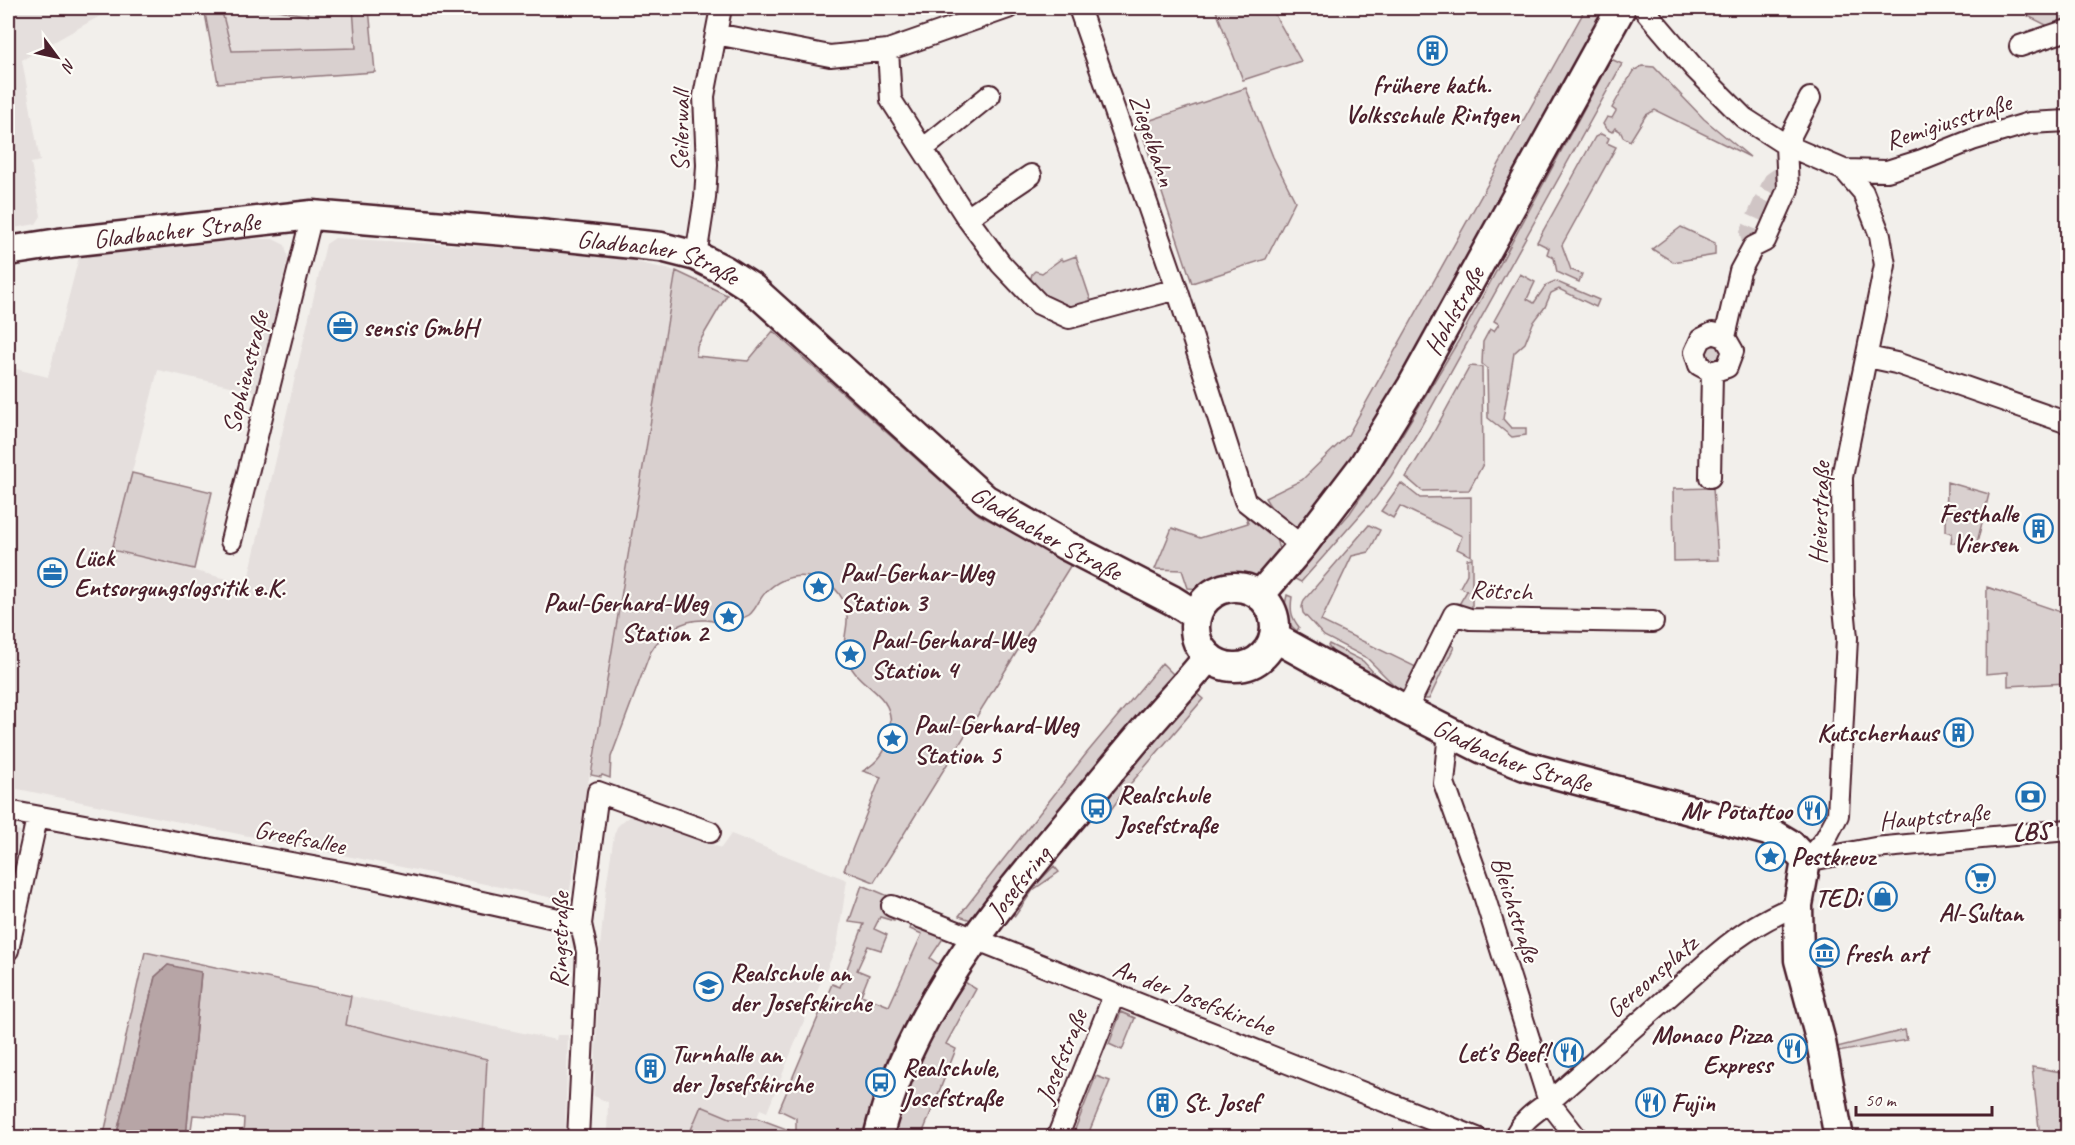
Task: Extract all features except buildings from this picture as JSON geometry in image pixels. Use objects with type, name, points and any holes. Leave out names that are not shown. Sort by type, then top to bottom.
[{"type":"main road","name":"Hohlstraße","points":[[1260,596],[1302,546],[1363,466],[1412,386],[1621,8]]},
{"type":"main road","name":"Gladbacher Straße","points":[[8,251],[59,243],[312,216],[562,237],[661,248],[696,256],[752,288],[985,499],[1196,615]]},
{"type":"main road","points":[[1236,586],[1249,589],[1260,596],[1268,604],[1273,614],[1275,626],[1274,637],[1268,650],[1258,659],[1246,665],[1233,667],[1220,664],[1208,657],[1196,638],[1194,626],[1202,603],[1211,594],[1223,588],[1236,586]]},
{"type":"main road","name":"Gladbacher Straße","points":[[1274,637],[1406,710],[1525,766],[1768,831],[1790,844],[1806,861]]},
{"type":"main road","name":"Josefsring","points":[[878,1137],[904,1061],[934,1003],[977,939],[1031,866],[1208,657]]},
{"type":"main road","points":[[1806,861],[1798,905],[1799,960],[1821,1042],[1839,1137]]},
{"type":"street","name":"Seilerwall","points":[[696,256],[705,198],[707,165],[704,96],[721,8]]},
{"type":"street","points":[[716,34],[830,56],[888,50],[1008,8]]},
{"type":"street","name":"Ziegelbahn","points":[[1079,8],[1177,289],[1245,501],[1302,546]]},
{"type":"street","points":[[1643,8],[1695,69],[1744,118],[1786,145],[1844,170]]},
{"type":"street","points":[[2020,46],[2067,30]]},
{"type":"street","points":[[888,50],[891,100],[967,218],[1001,264],[1039,304],[1069,318],[1177,289]]},
{"type":"street","points":[[923,149],[990,95]]},
{"type":"street","points":[[1725,337],[1740,272],[1754,247],[1765,241],[1788,189],[1786,145],[1810,98]]},
{"type":"street","name":"Remigiusstraße","points":[[1844,170],[1887,171],[1972,140],[2029,123],[2067,121]]},
{"type":"street","name":"Heierstraße","points":[[1806,861],[1826,838],[1838,815],[1847,639],[1843,596],[1842,477],[1885,265],[1880,235],[1863,192],[1844,170]]},
{"type":"street","points":[[967,218],[1031,175]]},
{"type":"street","name":"Sophienstraße","points":[[231,541],[312,216]]},
{"type":"street","points":[[1713,333],[1725,337],[1733,351],[1727,367],[1712,372],[1700,365],[1695,352],[1701,339],[1713,333]]},
{"type":"street","points":[[1868,357],[1896,363],[2067,423]]},
{"type":"street","points":[[1710,477],[1712,372]]},
{"type":"street","name":"Rötsch","points":[[1406,710],[1454,614],[1470,619],[1653,622]]},
{"type":"street","name":"Bleichstraße","points":[[1449,732],[1444,783],[1482,889],[1549,1102]]},
{"type":"street","name":"Ringstraße","points":[[578,1137],[587,952],[581,924],[598,792],[710,832]]},
{"type":"street","name":"Greefsallee","points":[[8,811],[373,878],[581,924]]},
{"type":"street","points":[[8,950],[37,818]]},
{"type":"street","name":"Hauptstraße","points":[[1806,861],[1875,848],[2067,831]]},
{"type":"street","name":"Gereonsplatz","points":[[1514,1137],[1518,1128],[1526,1120],[1742,933],[1769,917],[1798,905]]},
{"type":"street","name":"An der Josefskirche","points":[[892,906],[1477,1137]]},
{"type":"street","name":"Josefstraße","points":[[1058,1137],[1114,995]]},
{"type":"street","points":[[1549,1102],[1577,1137]]},
{"type":"shaded area","points":[[8,8],[114,8],[22,60],[40,161],[31,163],[41,216],[36,224],[8,229]]},
{"type":"shaded area","points":[[204,8],[221,8],[232,51],[356,48],[353,8],[369,8],[375,72],[218,83]]},
{"type":"shaded area","points":[[221,8],[270,8],[308,16],[307,8],[353,8],[357,48],[231,51]]},
{"type":"shaded area","points":[[270,8],[307,8],[308,16]]},
{"type":"shaded area","points":[[1215,8],[1287,8],[1275,15],[1301,61],[1243,80]]},
{"type":"shaded area","points":[[1583,8],[1604,8],[1591,36],[1400,383],[1327,496],[1302,526],[1284,522],[1265,498],[1302,480],[1348,435],[1582,15]]},
{"type":"shaded area","points":[[2031,8],[2067,8],[2067,23],[2052,28],[2028,16]]},
{"type":"shaded area","points":[[1611,59],[1622,64],[1420,428],[1391,476],[1376,497],[1301,582],[1295,579],[1350,513],[1397,443],[1459,340]]},
{"type":"shaded area","points":[[1642,66],[1654,67],[1704,119],[1750,157],[1655,110],[1646,115],[1630,141],[1615,128],[1612,132],[1606,129],[1603,124],[1607,117],[1612,118],[1616,111],[1612,108],[1633,71]]},
{"type":"shaded area","points":[[1246,88],[1273,157],[1295,201],[1266,259],[1192,283],[1139,124]]},
{"type":"shaded area","points":[[1601,134],[1609,138],[1607,143],[1616,147],[1562,245],[1571,270],[1582,274],[1579,282],[1557,272],[1554,258],[1547,254],[1549,248],[1537,242],[1595,137]]},
{"type":"shaded area","points":[[1681,227],[1715,243],[1715,255],[1673,262],[1652,249]]},
{"type":"shaded area","points":[[193,238],[273,239],[285,245],[288,258],[257,392],[158,370],[112,550],[247,584],[326,244],[335,238],[571,252],[627,260],[676,271],[568,901],[8,787],[8,367],[48,377],[79,257]]},
{"type":"shaded area","points":[[1076,256],[1092,304],[1070,308],[1051,300],[1030,281],[1035,271],[1042,273],[1061,259],[1063,261]]},
{"type":"shaded area","points":[[676,271],[727,295],[697,346],[696,356],[748,361],[773,331],[979,515],[1072,563],[874,882],[844,870],[881,777],[863,771],[872,765],[885,750],[891,723],[889,710],[876,692],[850,666],[844,648],[846,610],[839,593],[825,581],[804,576],[783,580],[765,593],[749,615],[726,624],[697,620],[681,624],[667,633],[650,653],[611,757],[610,778],[591,775]]},
{"type":"shaded area","points":[[1520,274],[1535,282],[1527,299],[1534,303],[1546,285],[1555,281],[1599,300],[1596,307],[1559,289],[1551,293],[1545,307],[1533,323],[1525,343],[1514,353],[1503,419],[1511,428],[1526,428],[1526,435],[1512,437],[1488,418],[1487,368],[1482,364],[1483,342],[1490,329],[1494,331],[1499,324],[1494,321]]},
{"type":"shaded area","points":[[1710,343],[1718,343],[1723,348],[1721,359],[1710,361],[1705,356],[1705,348]]},
{"type":"shaded area","points":[[1470,366],[1482,367],[1483,464],[1469,490],[1422,491],[1406,477]]},
{"type":"shaded area","points":[[132,473],[212,492],[194,569],[112,550]]},
{"type":"shaded area","points":[[1947,482],[1989,494],[1977,543],[1951,543],[1952,533],[1946,531]]},
{"type":"shaded area","points":[[1401,483],[1420,498],[1471,497],[1471,556],[1457,549],[1462,536],[1400,506],[1393,518],[1381,511]]},
{"type":"shaded area","points":[[1713,488],[1718,560],[1674,561],[1673,489]]},
{"type":"shaded area","points":[[1244,510],[1273,528],[1280,553],[1262,574],[1247,580],[1231,580],[1200,589],[1188,588],[1182,570],[1155,569],[1172,528],[1200,538],[1248,523]]},
{"type":"shaded area","points":[[1369,525],[1380,530],[1369,552],[1352,556],[1321,621],[1418,668],[1405,693],[1400,691],[1367,658],[1324,636],[1303,613],[1304,600]]},
{"type":"shaded area","points":[[1472,558],[1472,607],[1468,613],[1458,606],[1467,591],[1460,587],[1467,574],[1467,559]]},
{"type":"shaded area","points":[[1987,587],[2067,614],[2067,683],[2008,686],[2008,672],[1986,674]]},
{"type":"shaded area","points":[[1287,595],[1292,597],[1291,610],[1299,627],[1297,631],[1289,623],[1286,615]]},
{"type":"shaded area","points":[[1329,644],[1363,661],[1389,689],[1345,667],[1328,646]]},
{"type":"shaded area","points":[[1451,645],[1454,647],[1429,699],[1419,699],[1445,647]]},
{"type":"shaded area","points":[[1162,663],[1175,676],[980,915],[971,920],[959,916],[1086,754]]},
{"type":"shaded area","points":[[1196,693],[1203,699],[1126,789],[1107,815],[1102,810],[1130,764]]},
{"type":"shaded area","name":"Realschule an der Josefskirche","points":[[631,816],[640,817],[721,848],[731,834],[847,880],[837,946],[767,1112],[760,1109],[757,1118],[730,1118],[701,1107],[688,1137],[607,1137],[608,1102],[594,1096],[600,947],[614,835],[617,827]]},
{"type":"shaded area","points":[[8,828],[20,831],[8,887]]},
{"type":"shaded area","points":[[1054,866],[1059,872],[1033,890],[1015,916],[1012,913]]},
{"type":"shaded area","points":[[862,885],[888,896],[882,911],[896,917],[894,921],[880,917],[874,929],[887,935],[881,950],[868,946],[857,970],[869,975],[861,995],[889,1006],[922,934],[910,929],[912,923],[944,937],[930,958],[942,967],[910,1013],[891,1050],[873,1094],[868,1137],[796,1137],[796,1118],[779,1110],[832,984],[840,987],[864,924],[849,922]]},
{"type":"shaded area","points":[[145,952],[351,996],[346,1025],[487,1059],[483,1137],[243,1137],[244,1118],[193,1115],[190,1137],[186,1137],[201,973],[168,965],[155,977],[116,1137],[103,1138]]},
{"type":"shaded area","points":[[168,965],[201,972],[186,1137],[116,1137],[155,977]]},
{"type":"shaded area","points":[[963,981],[976,989],[946,1044],[956,1049],[921,1137],[886,1138],[904,1081]]},
{"type":"shaded area","points":[[351,996],[556,1040],[557,1035],[568,1035],[565,1137],[483,1137],[487,1059],[345,1025]]},
{"type":"shaded area","points":[[1121,1012],[1135,1018],[1122,1050],[1109,1044]]},
{"type":"shaded area","points":[[1905,1030],[1907,1040],[1838,1052],[1837,1047]]},
{"type":"shaded area","points":[[2032,1067],[2067,1073],[2067,1137],[2040,1137]]},
{"type":"shaded area","points":[[1096,1076],[1110,1081],[1087,1137],[1072,1137]]},
{"type":"shaded area","points":[[701,1106],[730,1118],[757,1118],[789,1130],[789,1137],[688,1137]]},
{"type":"tunnel","points":[[1753,247],[1750,233],[1773,182],[1787,172]]},
{"type":"place","name":"frühere kath. Volksschule Rintgen","points":[[1432,50]]},
{"type":"place","name":"sensis GmbH","points":[[342,327]]},
{"type":"place","name":"Festhalle Viersen","points":[[2039,528]]},
{"type":"place","name":"Lück Entsorgungslogsitik e.K.","points":[[53,572]]},
{"type":"place","name":"Paul-Gerhar-Weg Station 3","points":[[819,587]]},
{"type":"place","name":"Paul-Gerhard-Weg Station 2","points":[[729,617]]},
{"type":"place","name":"Paul-Gerhard-Weg Station 4","points":[[850,654]]},
{"type":"place","name":"Kutscherhaus","points":[[1959,732]]},
{"type":"place","name":"Paul-Gerhard-Weg Station 5","points":[[893,739]]},
{"type":"place","name":"LBS","points":[[2031,797]]},
{"type":"place","name":"Realschule Josefstraße","points":[[1096,809]]},
{"type":"place","name":"Mr Potattoo","points":[[1813,810]]},
{"type":"place","name":"Pestkreuz","points":[[1770,856]]},
{"type":"place","name":"Al-Sultan","points":[[1981,878]]},
{"type":"place","name":"TEDi","points":[[1882,897]]},
{"type":"place","name":"fresh art","points":[[1824,953]]},
{"type":"place","name":"Realschule an der Josefskirche","points":[[709,987]]},
{"type":"place","name":"Monaco Pizza Express","points":[[1793,1049]]},
{"type":"place","name":"Let's Beef!","points":[[1569,1052]]},
{"type":"place","name":"Turnhalle an der Josefskirche","points":[[650,1068]]},
{"type":"place","name":"Realschule, Josefstraße","points":[[881,1082]]},
{"type":"place","name":"St. Josef","points":[[1162,1102]]},
{"type":"place","name":"Fujin","points":[[1650,1102]]}]
